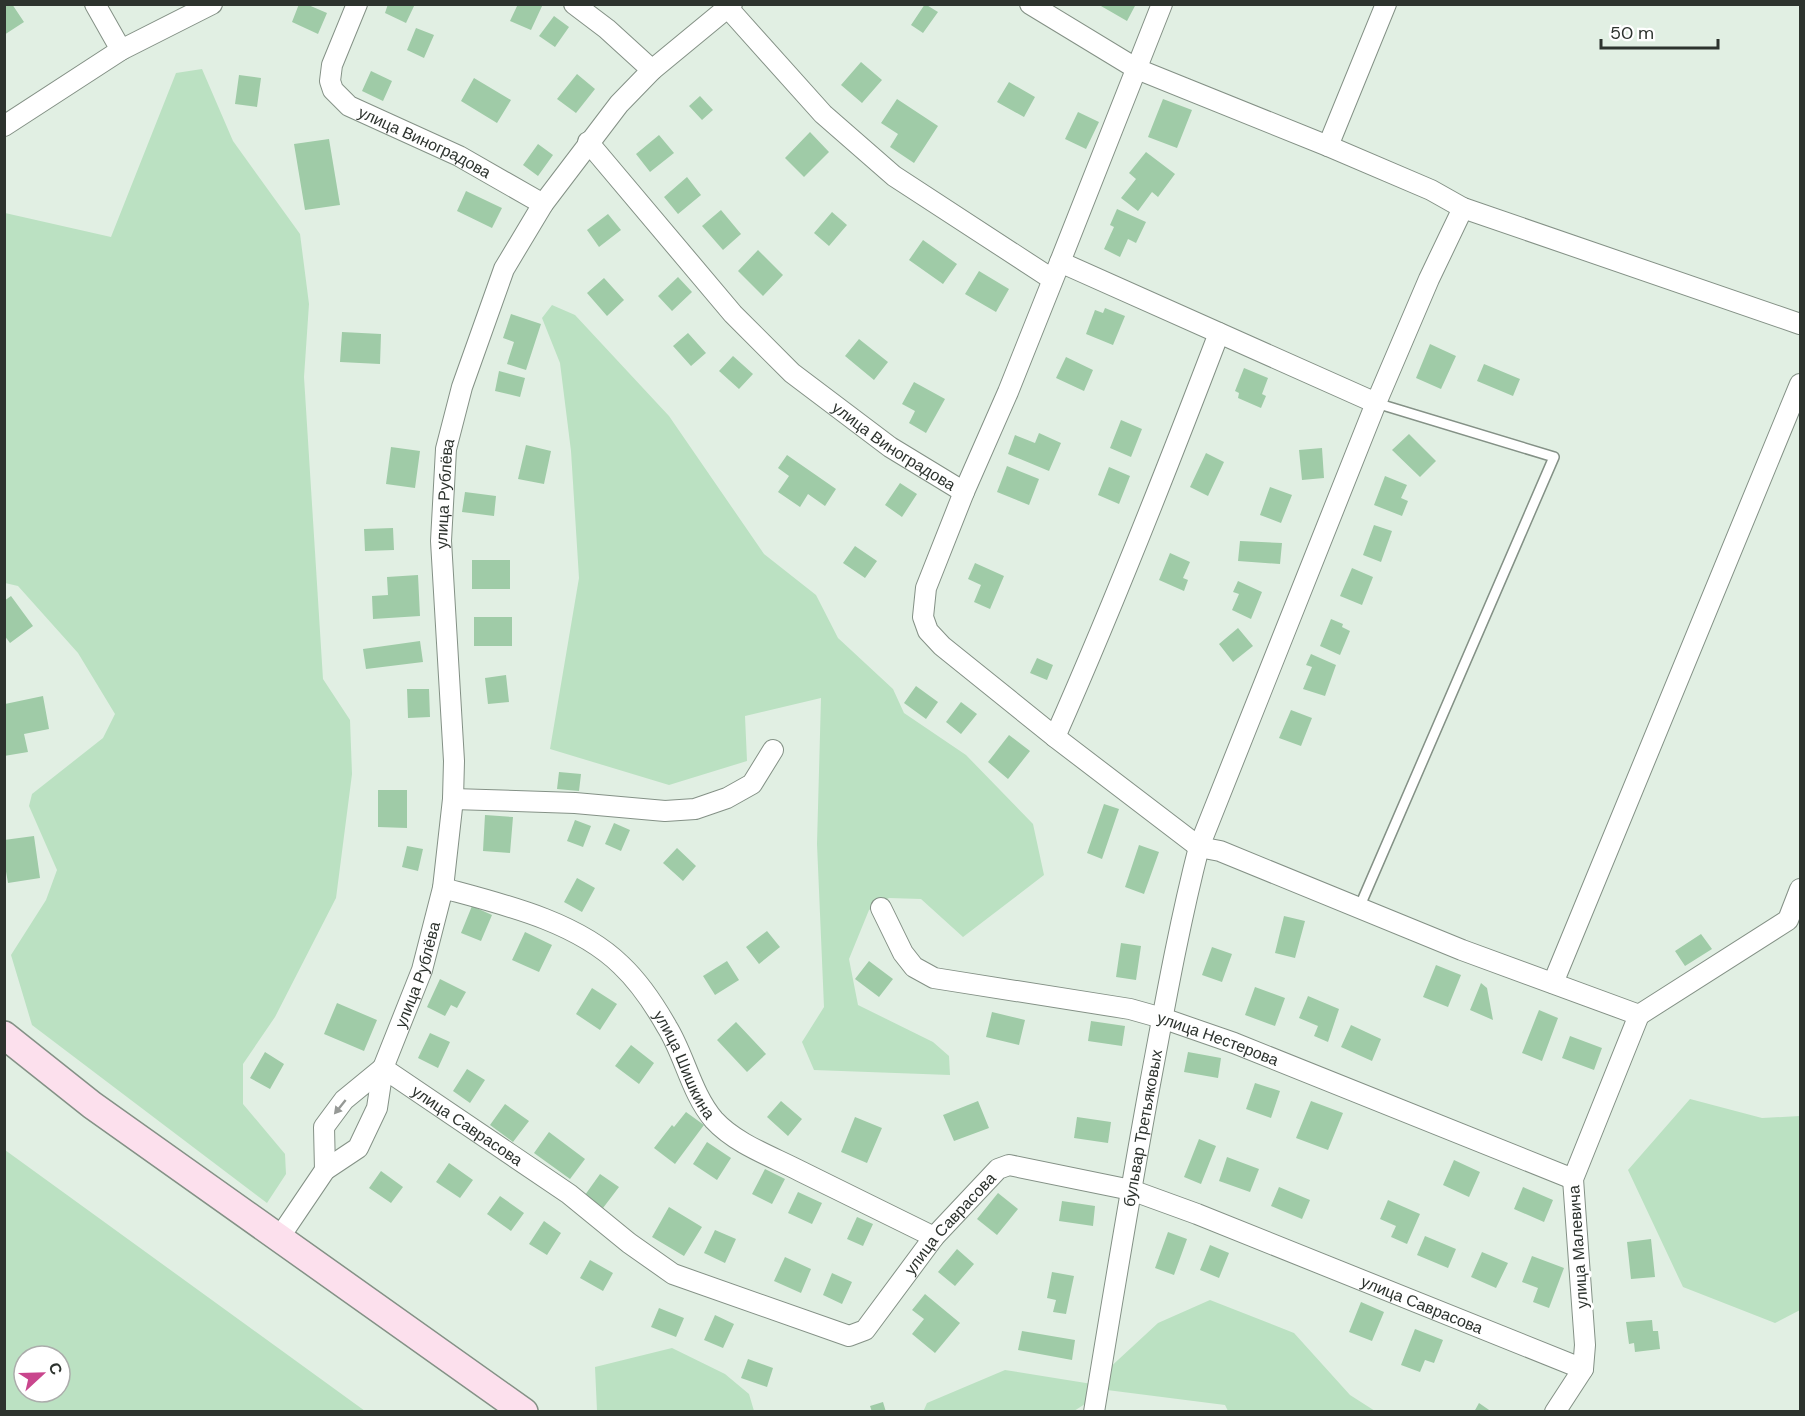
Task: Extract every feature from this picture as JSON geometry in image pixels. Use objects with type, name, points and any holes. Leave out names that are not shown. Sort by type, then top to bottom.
[{"type":"street","points":[[95,4],[121,50]]},
{"type":"street","points":[[4,126],[121,50],[212,4]]},
{"type":"street","name":"улица Виноградова","points":[[357,4],[332,65],[330,81],[333,90],[349,106],[459,156],[543,204]]},
{"type":"street","points":[[574,4],[608,29],[652,70]]},
{"type":"street","points":[[1030,4],[1137,69],[1328,146],[1431,190],[1463,208],[1800,324]]},
{"type":"street","points":[[964,492],[1008,392],[1162,4]]},
{"type":"street","points":[[1328,146],[1386,4]]},
{"type":"street","points":[[730,6],[823,114],[894,176],[1056,271],[1219,333],[1376,403]]},
{"type":"street","name":"улица Рублёва","points":[[325,1170],[358,1148],[377,1108],[383,1068],[422,970],[444,888],[453,799],[454,761],[441,541],[446,449],[462,387],[504,269],[543,204],[588,142],[652,70],[730,6]]},
{"type":"street","name":"улица Виноградова","points":[[588,142],[733,314],[792,373],[890,447],[964,492],[926,588],[923,617],[928,631],[942,646],[1055,737],[1199,847]]},
{"type":"street","name":"бульвар Третьяковых","points":[[1094,1412],[1162,1017],[1186,897],[1199,847],[1376,403],[1429,279],[1463,208]]},
{"type":"street","points":[[1055,737],[1098,640],[1219,333]]},
{"type":"street","points":[[1553,983],[1800,384]]},
{"type":"street","points":[[453,799],[575,803],[665,811],[696,809],[727,798],[752,784],[773,750]]},
{"type":"street","points":[[1199,847],[1220,851],[1462,950],[1639,1015],[1788,920],[1800,889]]},
{"type":"street","name":"улица Шишкина","points":[[444,888],[500,903],[551,922],[593,944],[620,964],[646,992],[669,1030],[700,1101],[715,1120],[744,1143],[934,1237]]},
{"type":"street","name":"улица Нестерова","points":[[881,908],[903,953],[914,967],[933,978],[1130,1009],[1162,1017],[1573,1179]]},
{"type":"street","name":"улица Малевича","points":[[1583,1369],[1585,1345],[1573,1179],[1639,1015]]},
{"type":"street","points":[[4,1035],[92,1105],[524,1412]]},
{"type":"street","points":[[279,1238],[325,1170],[324,1127],[344,1100],[383,1068]]},
{"type":"street","name":"улица Саврасова","points":[[383,1068],[569,1194],[629,1243],[673,1274],[849,1336],[865,1330],[934,1237],[998,1169],[1009,1166],[1131,1190],[1383,1287],[1583,1369]]},
{"type":"street","points":[[1555,1412],[1583,1369]]},
{"type":"lane","points":[[1359,908],[1554,457],[1376,403]]},
{"type":"green space","points":[[202,69],[233,141],[300,234],[309,304],[304,377],[323,679],[350,720],[352,774],[336,898],[275,1017],[243,1064],[243,1104],[285,1154],[286,1174],[267,1203],[32,1025],[11,955],[46,900],[57,870],[29,806],[32,794],[103,738],[115,714],[78,653],[18,586],[5,583],[5,213],[111,237],[176,73]]},
{"type":"green space","points":[[552,305],[575,315],[669,416],[764,554],[816,595],[838,638],[893,689],[904,713],[966,755],[1033,824],[1044,875],[963,937],[921,899],[889,898],[869,910],[849,959],[858,1005],[933,1042],[949,1056],[950,1075],[814,1070],[802,1042],[824,1007],[817,844],[821,698],[745,716],[747,761],[669,785],[550,749],[579,578],[571,451],[560,363],[542,318]]},
{"type":"green space","points":[[1690,1099],[1762,1118],[1800,1116],[1800,1310],[1775,1323],[1683,1287],[1628,1170]]},
{"type":"green space","points":[[4,1150],[5,1150],[365,1411],[5,1411]]},
{"type":"green space","points":[[1210,1300],[1294,1333],[1350,1395],[1375,1411],[1228,1411],[1225,1405],[1107,1390],[1074,1411],[923,1412],[927,1403],[1005,1370],[1092,1384],[1158,1323]]},
{"type":"green space","points":[[672,1348],[725,1374],[749,1394],[754,1411],[597,1411],[595,1367]]},
{"type":"building","points":[[4,4],[12,4],[24,22],[4,35]]},
{"type":"building","points":[[299,4],[306,4],[327,13],[318,34],[292,22]]},
{"type":"building","points":[[388,4],[415,4],[406,23],[385,13]]},
{"type":"building","points":[[518,4],[543,4],[531,30],[510,21]]},
{"type":"building","points":[[925,4],[938,12],[923,33],[911,25]]},
{"type":"building","points":[[1102,4],[1136,4],[1127,21],[1101,6]]},
{"type":"building","points":[[554,16],[569,27],[555,47],[539,36]]},
{"type":"building","points":[[416,28],[434,35],[424,58],[407,50]]},
{"type":"building","points":[[861,62],[882,80],[862,103],[841,85]]},
{"type":"building","points":[[371,71],[392,81],[383,101],[362,91]]},
{"type":"building","points":[[577,74],[595,89],[576,113],[557,99]]},
{"type":"building","points":[[239,75],[261,78],[257,107],[235,104]]},
{"type":"building","points":[[474,78],[511,100],[497,123],[461,101]]},
{"type":"building","points":[[1009,82],[1035,97],[1024,117],[997,102]]},
{"type":"building","points":[[700,96],[713,110],[702,120],[689,106]]},
{"type":"building","points":[[897,99],[938,126],[914,163],[890,147],[898,134],[881,123]]},
{"type":"building","points":[[1163,99],[1192,110],[1177,148],[1148,137]]},
{"type":"building","points":[[1078,112],[1099,122],[1086,149],[1065,139]]},
{"type":"building","points":[[810,132],[829,152],[804,177],[785,158]]},
{"type":"building","points":[[659,135],[674,153],[650,172],[636,154]]},
{"type":"building","points":[[329,139],[340,205],[305,210],[294,144]]},
{"type":"building","points":[[538,144],[553,155],[538,176],[523,165]]},
{"type":"building","points":[[1146,152],[1175,174],[1158,197],[1152,192],[1138,211],[1121,198],[1136,179],[1129,173]]},
{"type":"building","points":[[687,177],[701,195],[678,214],[664,197]]},
{"type":"building","points":[[466,191],[502,208],[492,228],[457,211]]},
{"type":"building","points":[[1117,209],[1146,222],[1136,243],[1128,239],[1120,257],[1104,249],[1114,227],[1110,225]]},
{"type":"building","points":[[721,210],[741,234],[723,250],[702,226]]},
{"type":"building","points":[[832,212],[847,225],[829,246],[814,233]]},
{"type":"building","points":[[608,214],[621,230],[599,247],[587,230]]},
{"type":"building","points":[[923,240],[957,264],[943,284],[909,260]]},
{"type":"building","points":[[758,250],[783,275],[763,296],[738,271]]},
{"type":"building","points":[[979,271],[1009,289],[996,312],[965,294]]},
{"type":"building","points":[[678,277],[692,292],[672,311],[658,296]]},
{"type":"building","points":[[604,278],[624,300],[607,316],[587,293]]},
{"type":"building","points":[[1105,308],[1125,316],[1113,345],[1086,334],[1095,310],[1103,313]]},
{"type":"building","points":[[511,314],[541,324],[526,370],[507,364],[514,342],[503,338]]},
{"type":"building","points":[[342,332],[381,334],[380,364],[340,362]]},
{"type":"building","points":[[688,333],[706,353],[691,366],[673,346]]},
{"type":"building","points":[[859,339],[888,362],[874,380],[845,356]]},
{"type":"building","points":[[1430,344],[1456,356],[1441,389],[1416,378]]},
{"type":"building","points":[[733,356],[753,374],[739,389],[719,371]]},
{"type":"building","points":[[1066,357],[1093,370],[1084,391],[1056,378]]},
{"type":"building","points":[[1484,364],[1520,379],[1513,396],[1477,381]]},
{"type":"building","points":[[1244,368],[1268,378],[1262,394],[1266,396],[1261,408],[1238,398],[1239,393],[1235,391]]},
{"type":"building","points":[[499,371],[525,378],[520,397],[495,391]]},
{"type":"building","points":[[914,382],[945,399],[926,433],[909,423],[915,411],[902,404]]},
{"type":"building","points":[[1121,420],[1142,429],[1131,457],[1110,448]]},
{"type":"building","points":[[1039,433],[1061,443],[1049,471],[1008,454],[1015,435],[1035,443]]},
{"type":"building","points":[[1409,434],[1436,461],[1420,477],[1392,450]]},
{"type":"building","points":[[526,445],[551,451],[544,484],[518,479]]},
{"type":"building","points":[[391,447],[420,451],[415,488],[386,484]]},
{"type":"building","points":[[1322,448],[1324,478],[1302,480],[1299,450]]},
{"type":"building","points":[[1206,453],[1224,462],[1208,496],[1190,487]]},
{"type":"building","points":[[787,455],[836,489],[825,506],[808,494],[800,507],[778,492],[789,476],[778,468]]},
{"type":"building","points":[[1007,466],[1039,479],[1029,505],[997,492]]},
{"type":"building","points":[[1109,467],[1130,476],[1119,504],[1098,495]]},
{"type":"building","points":[[1385,476],[1407,485],[1401,498],[1408,501],[1402,516],[1374,505]]},
{"type":"building","points":[[900,483],[917,494],[902,517],[885,505]]},
{"type":"building","points":[[1270,487],[1292,495],[1281,523],[1260,515]]},
{"type":"building","points":[[465,492],[496,496],[494,516],[462,512]]},
{"type":"building","points":[[1374,525],[1392,531],[1381,562],[1363,555]]},
{"type":"building","points":[[393,528],[394,550],[365,551],[364,529]]},
{"type":"building","points":[[1240,541],[1282,543],[1280,564],[1238,561]]},
{"type":"building","points":[[855,546],[877,561],[865,578],[843,563]]},
{"type":"building","points":[[1170,553],[1190,562],[1183,578],[1188,580],[1184,591],[1159,580]]},
{"type":"building","points":[[472,560],[510,560],[510,589],[472,589]]},
{"type":"building","points":[[975,563],[1004,576],[990,609],[974,602],[981,585],[968,579]]},
{"type":"building","points":[[1352,568],[1373,577],[1362,605],[1340,596]]},
{"type":"building","points":[[418,575],[420,616],[373,619],[372,596],[388,595],[387,577]]},
{"type":"building","points":[[1238,581],[1262,592],[1251,619],[1232,610],[1239,594],[1233,592]]},
{"type":"building","points":[[11,596],[33,626],[10,643],[4,635],[4,601]]},
{"type":"building","points":[[474,617],[512,617],[512,646],[474,646]]},
{"type":"building","points":[[1331,619],[1343,624],[1342,627],[1350,631],[1340,655],[1320,646]]},
{"type":"building","points":[[1238,628],[1253,646],[1233,662],[1219,644]]},
{"type":"building","points":[[420,641],[423,662],[366,669],[363,649]]},
{"type":"building","points":[[1311,654],[1336,665],[1325,696],[1303,689],[1312,667],[1306,665]]},
{"type":"building","points":[[1037,658],[1053,665],[1047,680],[1030,673]]},
{"type":"building","points":[[506,675],[509,702],[488,704],[485,678]]},
{"type":"building","points":[[916,686],[938,702],[926,719],[904,703]]},
{"type":"building","points":[[407,689],[429,689],[430,717],[408,718]]},
{"type":"building","points":[[43,696],[49,729],[24,734],[28,752],[4,756],[5,704]]},
{"type":"building","points":[[961,702],[977,714],[961,734],[946,722]]},
{"type":"building","points":[[1291,710],[1312,718],[1301,746],[1279,738]]},
{"type":"building","points":[[1009,735],[1030,751],[1008,779],[988,762]]},
{"type":"building","points":[[559,772],[581,774],[579,791],[557,789]]},
{"type":"building","points":[[378,790],[407,790],[407,828],[378,827]]},
{"type":"building","points":[[1104,804],[1119,809],[1102,859],[1087,853]]},
{"type":"building","points":[[485,815],[513,817],[510,853],[483,851]]},
{"type":"building","points":[[575,820],[591,826],[583,847],[567,841]]},
{"type":"building","points":[[614,823],[630,830],[621,851],[605,844]]},
{"type":"building","points":[[34,836],[40,878],[8,883],[4,860],[4,840]]},
{"type":"building","points":[[1139,845],[1159,852],[1144,894],[1125,887]]},
{"type":"building","points":[[407,846],[423,849],[418,871],[402,867]]},
{"type":"building","points":[[677,848],[696,866],[683,881],[663,863]]},
{"type":"building","points":[[577,878],[595,888],[582,912],[564,902]]},
{"type":"building","points":[[472,906],[492,915],[481,941],[461,933]]},
{"type":"building","points":[[1284,916],[1305,921],[1295,958],[1275,953]]},
{"type":"building","points":[[767,931],[780,947],[759,964],[746,947]]},
{"type":"building","points":[[525,932],[552,945],[539,972],[512,960]]},
{"type":"building","points":[[1701,934],[1712,949],[1685,966],[1675,951]]},
{"type":"building","points":[[1121,943],[1141,946],[1136,980],[1116,977]]},
{"type":"building","points":[[1212,947],[1232,954],[1222,982],[1202,975]]},
{"type":"building","points":[[727,961],[739,980],[715,995],[703,976]]},
{"type":"building","points":[[869,961],[893,979],[879,997],[855,979]]},
{"type":"building","points":[[1436,965],[1461,975],[1448,1007],[1423,997]]},
{"type":"building","points":[[440,979],[466,992],[457,1008],[451,1005],[445,1016],[427,1007]]},
{"type":"building","points":[[1481,983],[1487,988],[1493,1020],[1470,1010]]},
{"type":"building","points":[[1255,987],[1285,998],[1275,1026],[1245,1015]]},
{"type":"building","points":[[592,988],[617,1004],[600,1030],[576,1014]]},
{"type":"building","points":[[1308,996],[1339,1009],[1328,1042],[1314,1036],[1318,1026],[1299,1018]]},
{"type":"building","points":[[337,1003],[377,1020],[364,1051],[324,1034]]},
{"type":"building","points":[[1539,1010],[1558,1018],[1542,1061],[1522,1053]]},
{"type":"building","points":[[992,1012],[1025,1020],[1019,1045],[986,1037]]},
{"type":"building","points":[[1091,1021],[1125,1026],[1122,1046],[1088,1041]]},
{"type":"building","points":[[736,1022],[766,1054],[747,1072],[717,1040]]},
{"type":"building","points":[[1351,1025],[1381,1039],[1372,1061],[1341,1047]]},
{"type":"building","points":[[430,1033],[450,1042],[438,1068],[418,1058]]},
{"type":"building","points":[[1570,1036],[1602,1048],[1594,1070],[1562,1058]]},
{"type":"building","points":[[631,1045],[654,1063],[639,1084],[615,1066]]},
{"type":"building","points":[[265,1052],[284,1064],[270,1089],[250,1078]]},
{"type":"building","points":[[1188,1052],[1221,1058],[1218,1078],[1184,1072]]},
{"type":"building","points":[[467,1069],[485,1080],[470,1103],[453,1091]]},
{"type":"building","points":[[1255,1083],[1280,1091],[1271,1118],[1246,1109]]},
{"type":"building","points":[[781,1101],[802,1119],[788,1136],[767,1117]]},
{"type":"building","points":[[978,1101],[989,1128],[954,1141],[943,1115]]},
{"type":"building","points":[[1311,1101],[1343,1113],[1328,1150],[1296,1138]]},
{"type":"building","points":[[505,1104],[529,1121],[513,1142],[490,1125]]},
{"type":"building","points":[[686,1112],[704,1125],[675,1164],[654,1148],[672,1125],[674,1127]]},
{"type":"building","points":[[855,1117],[882,1128],[867,1163],[841,1152]]},
{"type":"building","points":[[1077,1117],[1111,1122],[1108,1143],[1074,1138]]},
{"type":"building","points":[[549,1132],[585,1159],[570,1179],[534,1153]]},
{"type":"building","points":[[1199,1139],[1216,1146],[1201,1184],[1184,1177]]},
{"type":"building","points":[[707,1142],[731,1158],[717,1180],[693,1164]]},
{"type":"building","points":[[1227,1157],[1259,1169],[1250,1192],[1219,1181]]},
{"type":"building","points":[[1454,1160],[1480,1172],[1469,1197],[1443,1185]]},
{"type":"building","points":[[449,1163],[473,1180],[460,1198],[436,1182]]},
{"type":"building","points":[[765,1169],[785,1179],[772,1204],[752,1194]]},
{"type":"building","points":[[381,1171],[403,1187],[391,1203],[369,1188]]},
{"type":"building","points":[[600,1174],[619,1187],[603,1208],[585,1195]]},
{"type":"building","points":[[1279,1187],[1310,1200],[1302,1219],[1271,1206]]},
{"type":"building","points":[[1523,1187],[1553,1200],[1544,1222],[1514,1209]]},
{"type":"building","points":[[798,1192],[822,1203],[812,1224],[788,1213]]},
{"type":"building","points":[[998,1193],[1018,1209],[997,1235],[977,1219]]},
{"type":"building","points":[[500,1196],[524,1213],[511,1231],[487,1214]]},
{"type":"building","points":[[1388,1200],[1420,1214],[1407,1244],[1391,1237],[1396,1226],[1380,1219]]},
{"type":"building","points":[[1062,1201],[1095,1206],[1093,1226],[1059,1221]]},
{"type":"building","points":[[669,1207],[702,1227],[684,1256],[652,1237]]},
{"type":"building","points":[[857,1217],[873,1224],[863,1246],[847,1239]]},
{"type":"building","points":[[544,1221],[561,1233],[547,1255],[529,1244]]},
{"type":"building","points":[[715,1230],[736,1239],[725,1263],[704,1253]]},
{"type":"building","points":[[1168,1232],[1187,1239],[1174,1275],[1155,1268]]},
{"type":"building","points":[[1425,1236],[1456,1249],[1448,1268],[1417,1255]]},
{"type":"building","points":[[1651,1239],[1655,1277],[1631,1279],[1627,1242]]},
{"type":"building","points":[[1210,1245],[1229,1253],[1219,1278],[1200,1270]]},
{"type":"building","points":[[957,1249],[974,1264],[955,1286],[938,1272]]},
{"type":"building","points":[[1482,1252],[1508,1263],[1496,1288],[1471,1277]]},
{"type":"building","points":[[1532,1256],[1564,1268],[1549,1308],[1533,1302],[1538,1288],[1522,1282]]},
{"type":"building","points":[[785,1257],[811,1269],[801,1293],[774,1281]]},
{"type":"building","points":[[590,1260],[613,1273],[603,1291],[580,1278]]},
{"type":"building","points":[[1052,1272],[1074,1276],[1066,1314],[1053,1312],[1056,1300],[1047,1298]]},
{"type":"building","points":[[832,1273],[852,1282],[842,1304],[823,1295]]},
{"type":"building","points":[[925,1294],[960,1323],[935,1353],[912,1334],[924,1319],[912,1310]]},
{"type":"building","points":[[1361,1302],[1384,1312],[1372,1341],[1349,1332]]},
{"type":"building","points":[[659,1308],[684,1318],[676,1337],[651,1327]]},
{"type":"building","points":[[715,1315],[734,1324],[723,1348],[704,1340]]},
{"type":"building","points":[[1652,1320],[1653,1331],[1658,1331],[1660,1349],[1635,1352],[1634,1343],[1629,1344],[1626,1322]]},
{"type":"building","points":[[1415,1329],[1443,1340],[1434,1363],[1425,1360],[1420,1372],[1401,1365]]},
{"type":"building","points":[[1022,1331],[1075,1340],[1072,1360],[1018,1350]]},
{"type":"building","points":[[748,1359],[773,1368],[767,1387],[741,1378]]},
{"type":"building","points":[[883,1402],[886,1412],[872,1412],[870,1406]]},
{"type":"building","points":[[1479,1403],[1492,1412],[1474,1412]]}]
